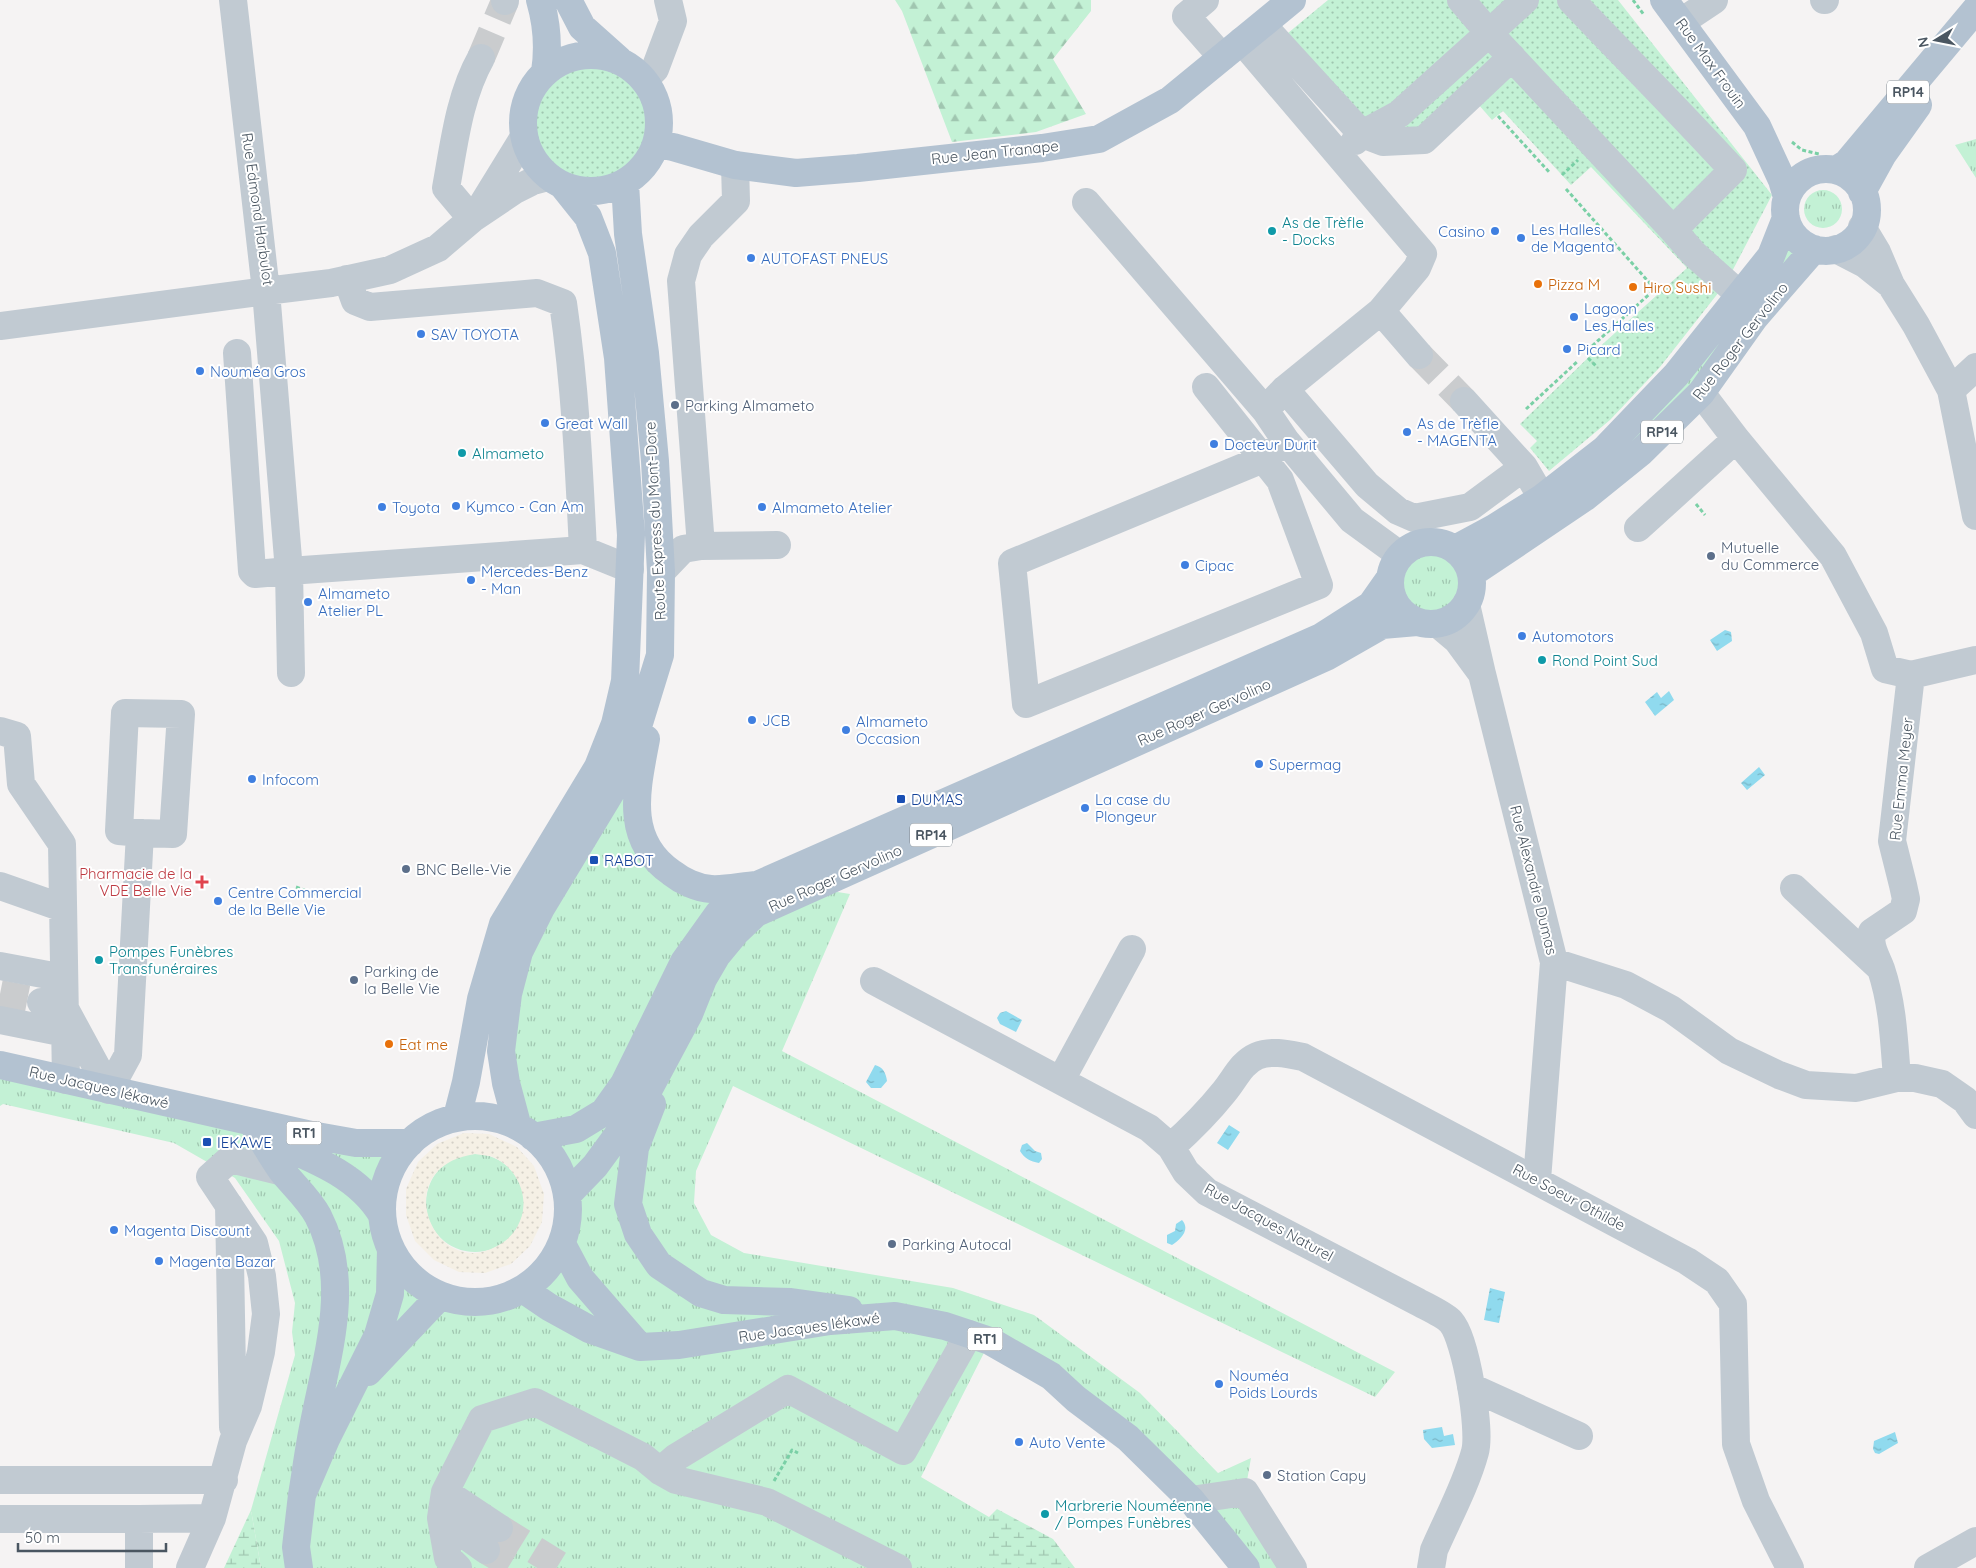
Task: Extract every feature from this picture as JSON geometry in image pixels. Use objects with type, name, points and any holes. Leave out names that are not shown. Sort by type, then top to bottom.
[{"type":"main road","points":[[540,0],[546,20],[548,50],[545,72]]},
{"type":"main road","points":[[568,0],[582,27],[644,80],[652,91],[660,125],[656,144],[649,159],[639,173],[625,183],[606,190],[585,192],[556,182],[532,159],[524,137],[522,119],[526,102],[534,85],[545,72],[562,61],[581,55],[601,55],[620,61]]},
{"type":"main road","name":"Rue Jean Tranape","points":[[656,144],[681,149],[735,165],[796,173],[1042,148],[1099,139],[1170,100],[1292,0]]},
{"type":"main road","name":"Rue Max Frouin","points":[[1664,0],[1757,126],[1782,180],[1786,207]]},
{"type":"main road","name":"RP14","points":[[1824,165],[1847,163],[1976,9]]},
{"type":"main road","name":"RP14","points":[[1862,192],[1883,154],[1976,26]]},
{"type":"main road","name":"Rue Max Frouin","points":[[1757,126],[1788,153],[1824,165]]},
{"type":"main road","points":[[1824,165],[1856,182],[1862,192],[1866,210],[1862,227],[1856,237],[1846,245],[1825,249],[1796,238],[1786,207],[1793,185],[1802,176],[1824,165]]},
{"type":"main road","name":"Route Express du Mont-Dore","points":[[457,1117],[466,1082],[481,999],[503,924],[598,767],[615,724],[625,681],[631,535],[618,358],[602,253],[588,217],[556,182]]},
{"type":"main road","name":"Route Express du Mont-Dore","points":[[525,1130],[506,1083],[501,1051],[508,994],[520,952],[541,908],[614,787],[636,733],[660,655],[661,572],[655,461],[645,353],[628,234],[625,183]]},
{"type":"main road","name":"Rue Roger Gervolino","points":[[1455,549],[1494,528],[1542,498],[1605,449],[1676,376],[1771,256],[1786,207]]},
{"type":"main road","name":"Rue Roger Gervolino","points":[[1471,574],[1584,498],[1641,452],[1702,393],[1755,317],[1825,249]]},
{"type":"main road","points":[[1432,542],[1444,544],[1455,549],[1468,564],[1471,574],[1472,584],[1466,604],[1454,617],[1427,623],[1405,615],[1396,605],[1391,592],[1395,566],[1415,545],[1432,542]]},
{"type":"main road","name":"Rue Roger Gervolino","points":[[525,1130],[576,1129],[604,1112],[624,1084],[684,962],[718,913],[757,884],[1321,637],[1372,605],[1395,566]]},
{"type":"main road","name":"Rue Roger Gervolino","points":[[567,1195],[595,1166],[642,1102],[689,1014],[703,979],[717,955],[736,932],[756,913],[1326,657],[1382,625],[1427,623]]},
{"type":"main road","points":[[660,655],[636,796],[638,828],[648,849],[662,867],[682,880],[710,889],[757,884]]},
{"type":"main road","points":[[689,1014],[635,1148],[628,1204],[638,1234],[658,1265],[701,1293],[724,1300],[791,1302],[895,1316]]},
{"type":"main road","name":"Rue Jacques Iékawé","points":[[0,1065],[199,1110]]},
{"type":"main road","name":"RT1","points":[[199,1110],[329,1167],[350,1180],[373,1200],[382,1215]]},
{"type":"main road","name":"RT1","points":[[199,1110],[356,1143],[410,1143]]},
{"type":"main road","points":[[457,1117],[492,1117],[525,1130],[556,1163],[567,1195],[567,1224],[562,1244],[546,1271],[524,1290],[483,1303],[458,1302],[440,1296],[422,1286],[398,1263],[386,1238],[382,1215],[382,1197],[392,1166],[410,1143],[430,1129],[457,1117]]},
{"type":"main road","points":[[260,1136],[283,1172],[317,1215],[324,1229],[334,1265],[336,1310],[302,1494],[296,1547],[299,1568]]},
{"type":"main road","points":[[562,1244],[580,1278],[640,1347]]},
{"type":"main road","points":[[302,1494],[326,1438],[378,1334],[390,1294],[391,1249]]},
{"type":"main road","name":"Rue Jacques Iékawé","points":[[524,1290],[549,1307],[589,1329],[640,1347],[679,1345],[830,1321],[895,1316],[944,1326],[990,1341],[1051,1376],[1076,1400],[1128,1438],[1191,1500],[1246,1568]]},
{"type":"main road","points":[[350,1391],[440,1296]]},
{"type":"street","name":"Rue Edmond Harbulot","points":[[233,0],[266,291],[347,279],[390,270],[438,248],[472,219],[533,180],[556,182]]},
{"type":"street","points":[[644,80],[655,69],[673,21],[668,0]]},
{"type":"street","points":[[1205,0],[1186,16],[1232,49],[1339,156],[1423,254],[1418,268],[1375,325],[1285,388],[1265,410]]},
{"type":"street","points":[[1461,0],[1489,33],[1694,254],[1740,295]]},
{"type":"street","points":[[1339,156],[1362,134],[1399,114],[1525,0]]},
{"type":"street","points":[[1570,0],[1665,96],[1733,170],[1673,230]]},
{"type":"street","points":[[1681,22],[1714,0]]},
{"type":"street","points":[[1267,30],[1362,134],[1382,142],[1424,140],[1512,57]]},
{"type":"street","points":[[481,58],[473,73],[458,125],[446,188],[472,219],[524,137]]},
{"type":"street","points":[[701,546],[681,281],[688,255],[701,236],[736,202],[735,165]]},
{"type":"street","points":[[1086,202],[1265,410],[1286,441],[1352,520],[1374,536],[1395,566]]},
{"type":"street","points":[[1862,227],[1877,252],[1891,285],[1916,325],[1951,390],[1976,516]]},
{"type":"street","points":[[1825,249],[1865,264],[1891,285]]},
{"type":"street","points":[[347,279],[355,300],[370,306],[537,293],[563,303],[569,342],[583,550]]},
{"type":"street","points":[[0,326],[266,291],[289,571],[291,673]]},
{"type":"street","points":[[1375,325],[1419,355]]},
{"type":"street","points":[[237,353],[252,571],[255,574],[583,550],[630,569]]},
{"type":"street","points":[[1951,390],[1976,367]]},
{"type":"street","points":[[1206,387],[1263,458],[1280,480],[1319,585],[1026,704],[1012,563],[1263,458],[1286,441]]},
{"type":"street","points":[[1285,388],[1367,485],[1398,511],[1414,518],[1470,507],[1524,467]]},
{"type":"street","points":[[1702,393],[1736,439],[1834,556],[1874,633],[1885,669],[1912,675],[1976,660]]},
{"type":"street","points":[[1464,401],[1524,467],[1542,498]]},
{"type":"street","points":[[1638,528],[1736,439]]},
{"type":"street","points":[[1367,485],[1374,536]]},
{"type":"street","points":[[661,572],[683,549],[701,546],[777,545]]},
{"type":"street","name":"Rue Alexandre Dumas","points":[[1466,604],[1554,962],[1537,1180]]},
{"type":"street","name":"Rue Alexandre Dumas","points":[[1427,623],[1457,640],[1482,674]]},
{"type":"street","name":"Rue Emma Meyer","points":[[1897,1078],[1893,1021],[1888,994],[1881,969],[1870,942],[1872,932],[1903,911],[1906,899],[1892,841],[1912,675]]},
{"type":"street","points":[[125,712],[181,714],[173,834],[142,833],[119,832],[125,712]]},
{"type":"street","points":[[0,731],[17,736],[10,784],[62,844],[64,978],[57,1014],[66,1080]]},
{"type":"street","points":[[57,1014],[109,1090],[128,1055],[140,833],[142,833]]},
{"type":"street","points":[[0,886],[63,908]]},
{"type":"street","points":[[1794,888],[1881,969]]},
{"type":"street","points":[[1061,1080],[1132,949]]},
{"type":"street","points":[[1554,962],[1626,985],[1671,1009],[1729,1051],[1779,1075],[1806,1085],[1856,1088],[1897,1078],[1915,1078],[1942,1084],[1966,1100],[1976,1115]]},
{"type":"street","points":[[0,966],[64,978]]},
{"type":"street","name":"Rue Jacques Naturel","points":[[874,981],[1149,1128],[1171,1148],[1186,1172],[1207,1192],[1418,1302],[1451,1322],[1460,1341],[1471,1387],[1476,1421],[1476,1450],[1434,1550],[1431,1568]]},
{"type":"street","points":[[0,1020],[57,1014]]},
{"type":"street","name":"Rue Soeur Othilde","points":[[1171,1148],[1206,1113],[1246,1062],[1260,1055],[1281,1053],[1303,1057],[1537,1180],[1687,1261],[1718,1281],[1734,1309],[1736,1444],[1756,1501],[1790,1568]]},
{"type":"street","points":[[190,1568],[212,1518],[224,1480],[233,1441],[229,1205],[210,1177],[260,1136]]},
{"type":"street","points":[[230,1159],[283,1172]]},
{"type":"street","points":[[660,1471],[675,1458],[788,1389],[903,1451],[968,1334]]},
{"type":"street","points":[[1471,1387],[1579,1436]]},
{"type":"street","points":[[458,1568],[448,1558],[443,1505],[482,1419],[535,1402],[643,1457],[660,1471],[676,1480],[767,1502],[898,1568]]},
{"type":"street","points":[[0,1480],[224,1480]]},
{"type":"street","points":[[1191,1500],[1245,1492],[1293,1568]]},
{"type":"street","points":[[443,1505],[493,1539]]},
{"type":"street","points":[[0,1518],[212,1518]]},
{"type":"street","points":[[139,1519],[139,1568]]},
{"type":"street","points":[[1928,1568],[1976,1541]]},
{"type":"path","points":[[1498,116],[1550,172]]},
{"type":"path","points":[[1788,140],[1824,165]]},
{"type":"path","points":[[1566,189],[1655,289],[1591,346]]},
{"type":"path","points":[[1588,358],[1598,367]]},
{"type":"path","points":[[1526,409],[1578,361]]},
{"type":"path","points":[[1696,504],[1705,515]]},
{"type":"path","points":[[296,887],[321,896]]},
{"type":"green space","points":[[895,0],[1091,0],[1091,11],[1053,59],[1086,114],[1036,132],[952,142],[902,11]]},
{"type":"green space","points":[[1328,0],[1618,0],[1772,195],[1726,283],[1660,367],[1610,420],[1549,471],[1530,448],[1537,441],[1520,424],[1595,351],[1687,268],[1591,167],[1571,185],[1503,111],[1492,120],[1471,96],[1424,140],[1383,142],[1288,33]]},
{"type":"green space","points":[[593,64],[615,68],[634,81],[647,100],[651,122],[647,144],[634,163],[615,176],[593,180],[571,176],[552,163],[539,144],[535,122],[539,100],[552,81],[571,68]]},
{"type":"green space","points":[[1976,139],[1976,178],[1955,145]]},
{"type":"green space","points":[[1823,190],[1836,196],[1842,209],[1836,222],[1823,228],[1810,222],[1804,209],[1810,196]]},
{"type":"green space","points":[[1790,244],[1801,253],[1701,393],[1472,584],[1470,595],[1474,635],[1417,622],[813,888],[850,894],[782,1051],[1395,1372],[1375,1397],[733,1086],[696,1171],[694,1203],[711,1235],[744,1253],[953,1288],[1034,1315],[1140,1393],[1218,1473],[1251,1458],[1245,1492],[1293,1568],[1246,1568],[1191,1500],[990,1341],[921,1477],[989,1517],[989,1568],[261,1568],[251,1510],[295,1355],[292,1332],[295,1303],[279,1241],[235,1178],[174,1143],[3,1104],[0,1106],[0,1065],[403,1150],[390,1173],[383,1198],[382,1211],[387,1236],[392,1249],[408,1272],[429,1290],[455,1301],[483,1303],[521,1291],[548,1267],[557,1254],[563,1240],[567,1209],[562,1179],[553,1158],[539,1142],[517,1124],[508,994],[614,787],[636,797],[662,867],[757,885],[1321,637],[1410,547],[1427,542],[1444,544],[1542,498]]},
{"type":"green space","points":[[475,1154],[485,1155],[502,1162],[516,1176],[523,1193],[523,1213],[516,1230],[502,1244],[485,1251],[475,1252],[465,1251],[448,1244],[434,1230],[427,1213],[426,1203],[427,1193],[434,1176],[448,1162],[465,1155]]},
{"type":"green space","points":[[997,1509],[1053,1539],[1075,1568],[989,1568],[989,1517]]},
{"type":"green space","points":[[251,1510],[261,1568],[224,1568]]},
{"type":"sand","points":[[464,1133],[489,1134],[517,1147],[534,1166],[544,1194],[542,1222],[530,1246],[511,1264],[485,1273],[459,1272],[434,1260],[415,1241],[406,1215],[406,1189],[418,1162],[437,1144]],"holes":[[[475,1154],[490,1156],[499,1160],[513,1173],[522,1192],[523,1211],[515,1230],[505,1241],[491,1249],[470,1253],[451,1247],[437,1234],[428,1216],[426,1197],[432,1178],[448,1163]]]},
{"type":"water","points":[[1725,630],[1731,632],[1732,641],[1717,651],[1710,640]]},
{"type":"water","points":[[1669,691],[1674,700],[1655,716],[1645,702],[1657,692],[1661,698]]},
{"type":"water","points":[[1759,767],[1765,775],[1747,790],[1741,783]]},
{"type":"water","points":[[1006,1011],[1022,1020],[1016,1032],[1000,1024],[997,1018],[1000,1013]]},
{"type":"water","points":[[875,1065],[882,1069],[886,1075],[887,1081],[881,1088],[871,1088],[866,1082]]},
{"type":"water","points":[[1229,1125],[1240,1132],[1228,1150],[1217,1143]]},
{"type":"water","points":[[1027,1143],[1035,1151],[1041,1153],[1042,1159],[1039,1163],[1028,1159],[1020,1151],[1022,1145]]},
{"type":"water","points":[[1182,1220],[1185,1231],[1172,1245],[1167,1243],[1167,1235],[1175,1231],[1176,1224]]},
{"type":"water","points":[[1490,1288],[1505,1292],[1499,1323],[1484,1320]]},
{"type":"water","points":[[1442,1427],[1444,1436],[1453,1434],[1455,1445],[1432,1448],[1424,1439],[1423,1430]]},
{"type":"water","points":[[1895,1432],[1898,1443],[1879,1454],[1875,1453],[1873,1449],[1874,1441]]},
{"type":"tunnel","points":[[481,58],[505,1]]},
{"type":"tunnel","points":[[1419,355],[1464,401]]},
{"type":"tunnel","points":[[0,994],[41,1002]]},
{"type":"tunnel","points":[[499,1528],[564,1568]]},
{"type":"tunnel","points":[[486,1550],[516,1568]]},
{"type":"place","name":"As de Trèfle - Docks","points":[[1272,231]]},
{"type":"place","name":"Casino","points":[[1495,231]]},
{"type":"place","name":"Les Halles de Magenta","points":[[1521,238]]},
{"type":"place","name":"AUTOFAST PNEUS","points":[[751,258]]},
{"type":"place","name":"Pizza M","points":[[1538,284]]},
{"type":"place","name":"Hiro Sushi","points":[[1633,287]]},
{"type":"place","name":"Lagoon Les Halles","points":[[1574,317]]},
{"type":"place","name":"SAV TOYOTA","points":[[421,334]]},
{"type":"place","name":"Picard","points":[[1567,349]]},
{"type":"place","name":"Nouméa Gros","points":[[200,371]]},
{"type":"place","name":"Parking Almameto","points":[[675,405]]},
{"type":"place","name":"Great Wall","points":[[545,423]]},
{"type":"place","name":"As de Trèfle - MAGENTA","points":[[1407,432]]},
{"type":"place","name":"Docteur Durit","points":[[1214,444]]},
{"type":"place","name":"Almameto","points":[[462,453]]},
{"type":"place","name":"Kymco - Can Am","points":[[456,506]]},
{"type":"place","name":"Toyota","points":[[382,507]]},
{"type":"place","name":"Almameto Atelier","points":[[762,507]]},
{"type":"place","name":"Mutuelle du Commerce","points":[[1711,556]]},
{"type":"place","name":"Cipac","points":[[1185,565]]},
{"type":"place","name":"Mercedes-Benz - Man","points":[[471,580]]},
{"type":"place","name":"Almameto Atelier PL","points":[[308,602]]},
{"type":"place","name":"Automotors","points":[[1522,636]]},
{"type":"place","name":"Rond Point Sud","points":[[1542,660]]},
{"type":"place","name":"JCB","points":[[752,720]]},
{"type":"place","name":"Almameto Occasion","points":[[846,730]]},
{"type":"place","name":"Supermag","points":[[1259,764]]},
{"type":"place","name":"Infocom","points":[[252,779]]},
{"type":"place","name":"DUMAS","points":[[901,799]]},
{"type":"place","name":"La case du Plongeur","points":[[1085,808]]},
{"type":"place","name":"RABOT","points":[[594,860]]},
{"type":"place","name":"BNC Belle-Vie","points":[[406,869]]},
{"type":"place","name":"Pharmacie de la VDE Belle Vie","points":[[202,882]]},
{"type":"place","name":"Centre Commercial de la Belle Vie","points":[[218,901]]},
{"type":"place","name":"Pompes Funèbres Transfunéraires","points":[[99,960]]},
{"type":"place","name":"Parking de la Belle Vie","points":[[354,980]]},
{"type":"place","name":"Eat me","points":[[389,1044]]},
{"type":"place","name":"IEKAWE","points":[[207,1142]]},
{"type":"place","name":"Magenta Discount","points":[[114,1230]]},
{"type":"place","name":"Parking Autocal","points":[[892,1244]]},
{"type":"place","name":"Magenta Bazar","points":[[159,1261]]},
{"type":"place","name":"Nouméa Poids Lourds","points":[[1219,1384]]},
{"type":"place","name":"Auto Vente","points":[[1019,1442]]},
{"type":"place","name":"Station Capy","points":[[1267,1475]]},
{"type":"place","name":"Marbrerie Nouméenne / Pompes Funèbres","points":[[1045,1514]]}]
